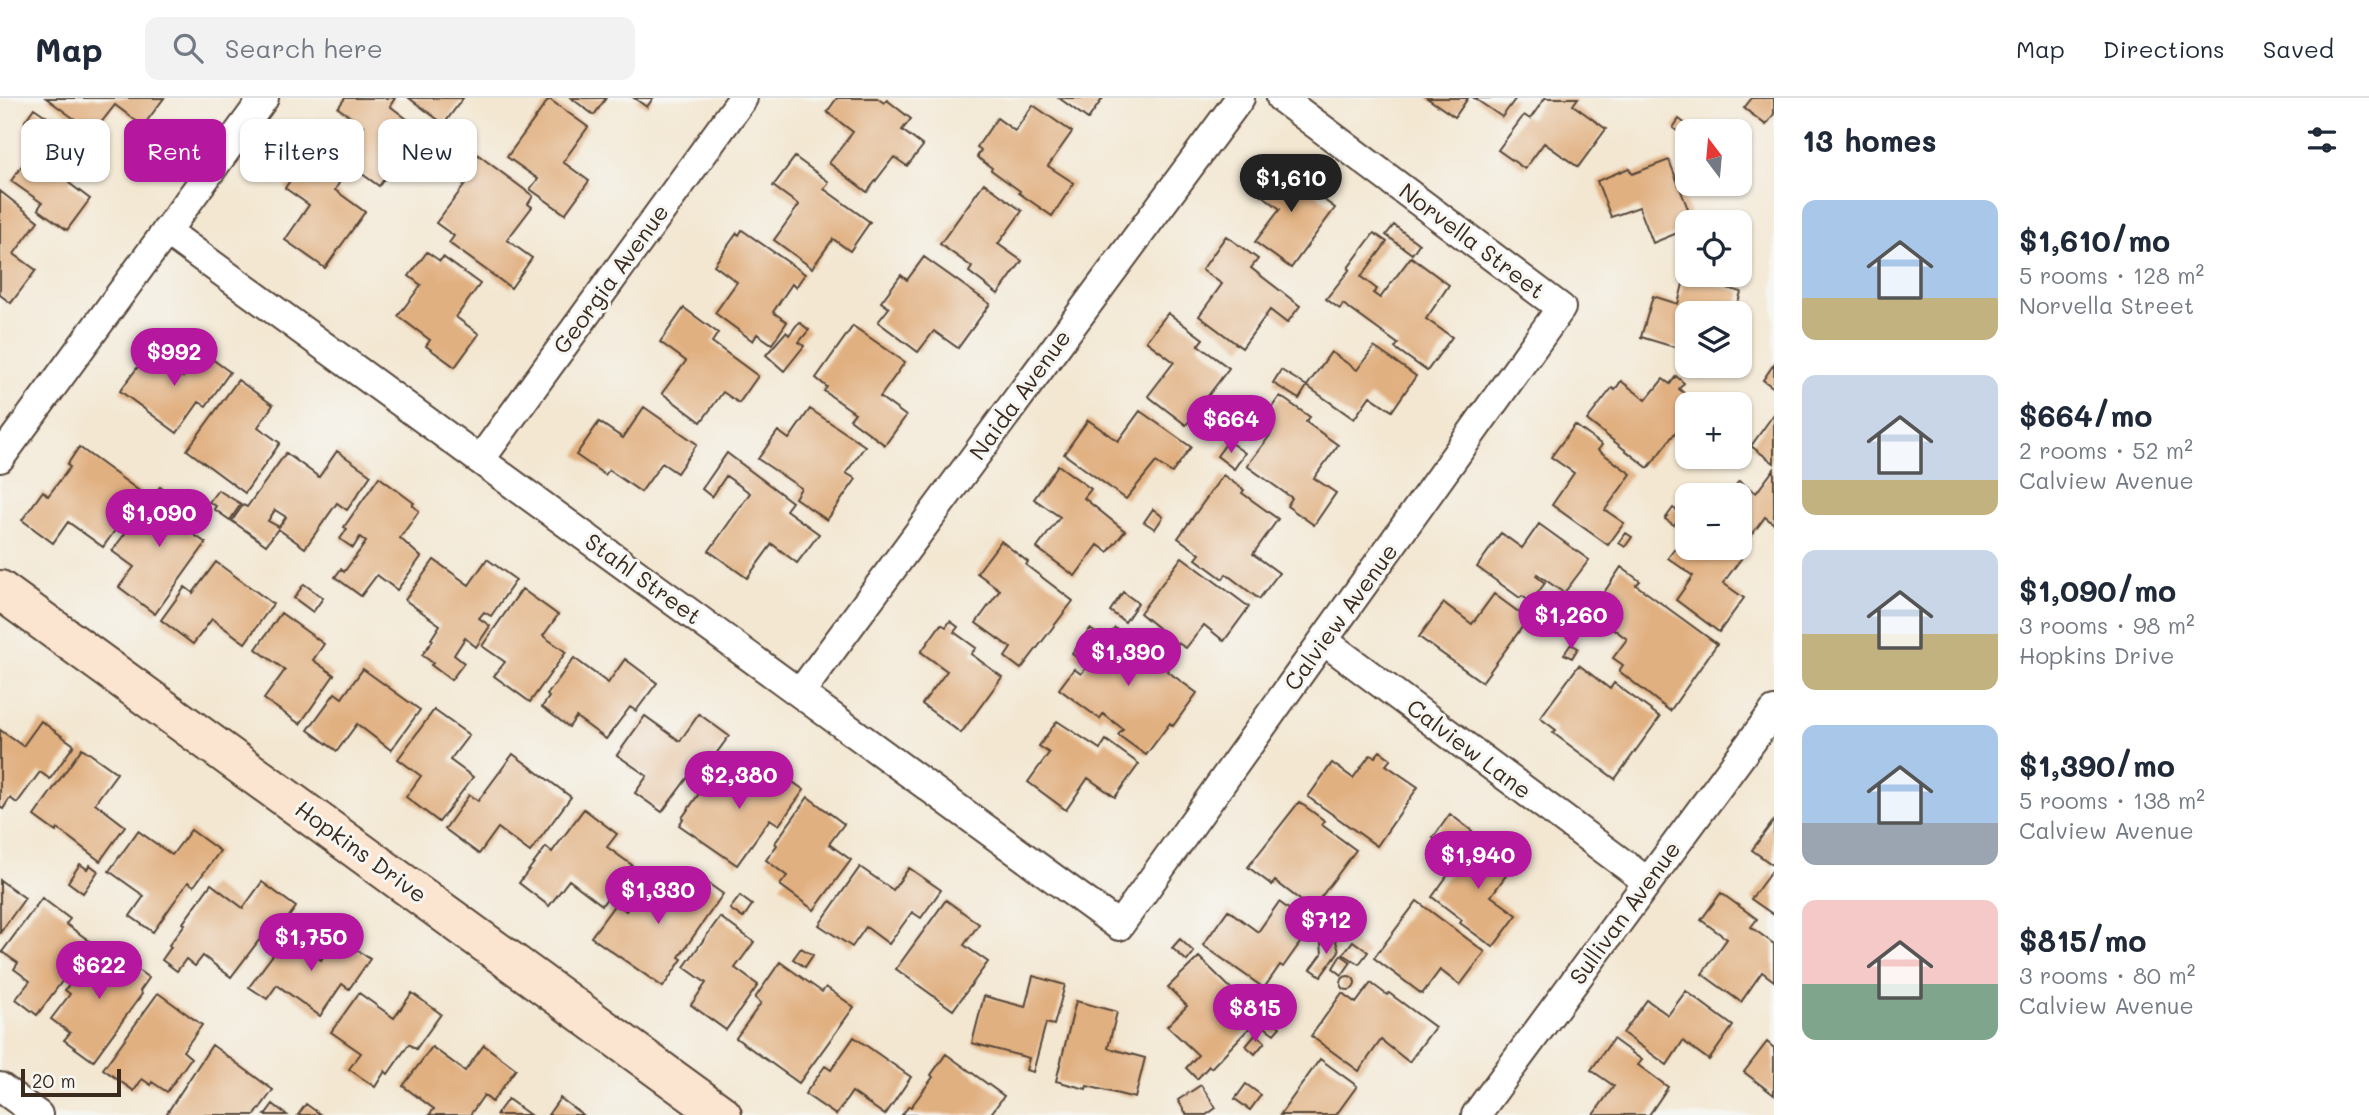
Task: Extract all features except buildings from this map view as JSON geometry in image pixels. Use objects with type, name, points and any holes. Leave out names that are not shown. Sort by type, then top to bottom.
[{"type":"street","points":[[0,458],[264,98]]},
{"type":"street","name":"Georgia Avenue","points":[[480,460],[743,98]]},
{"type":"street","name":"Naida Avenue","points":[[800,693],[1240,98]]},
{"type":"street","name":"Norvella Street","points":[[1281,98],[1561,308]]},
{"type":"street","name":"Stahl Street","points":[[166,231],[1119,926]]},
{"type":"street","name":"Calview Avenue","points":[[1119,926],[1561,308]]},
{"type":"street","name":"Hopkins Drive","points":[[0,590],[722,1115]]},
{"type":"street","name":"Calview Lane","points":[[1324,641],[1648,882]]},
{"type":"street","name":"Sullivan Avenue","points":[[1476,1115],[1774,711]]},
{"type":"street","points":[[0,1087],[38,1115]]}]
